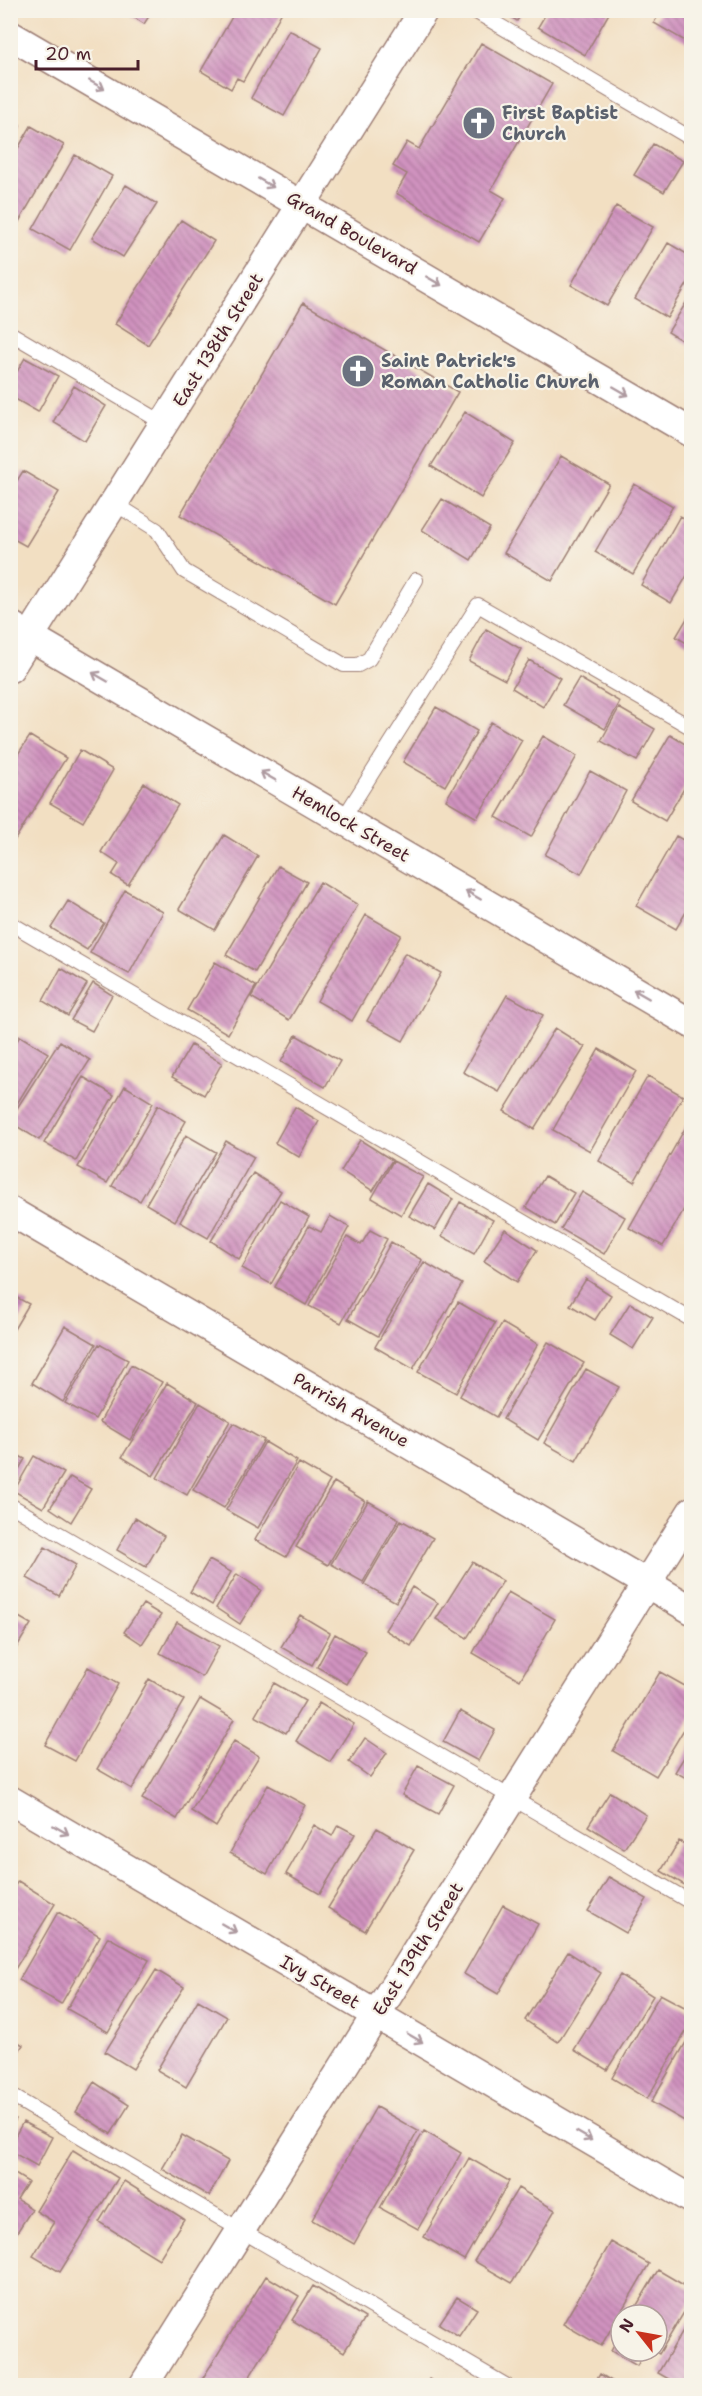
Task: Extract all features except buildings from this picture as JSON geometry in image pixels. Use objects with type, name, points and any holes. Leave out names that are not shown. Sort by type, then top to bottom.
[{"type":"street","name":"East 138th Street","points":[[10,668],[20,631],[114,503],[424,10]]},
{"type":"street","name":"Grand Boulevard","points":[[10,34],[692,433]]},
{"type":"street","name":"Hemlock Street","points":[[20,631],[692,1024]]},
{"type":"street","name":"Parrish Avenue","points":[[10,1211],[692,1610]]},
{"type":"street","name":"East 139th Street","points":[[143,2385],[692,1511]]},
{"type":"street","name":"Ivy Street","points":[[10,1800],[692,2200]]},
{"type":"lane","points":[[473,10],[692,139]]},
{"type":"lane","points":[[10,333],[165,424]]},
{"type":"lane","points":[[114,503],[157,530],[184,572],[344,665],[358,665],[369,659],[416,580]]},
{"type":"lane","points":[[343,819],[478,605],[692,728]]},
{"type":"lane","points":[[10,922],[692,1320]]},
{"type":"lane","points":[[10,1505],[692,1903]]},
{"type":"lane","points":[[10,2095],[507,2385]]},
{"type":"place","name":"First Baptist Church","points":[[479,123]]},
{"type":"place","name":"Saint Patrick's Roman Catholic Church","points":[[358,371]]}]
